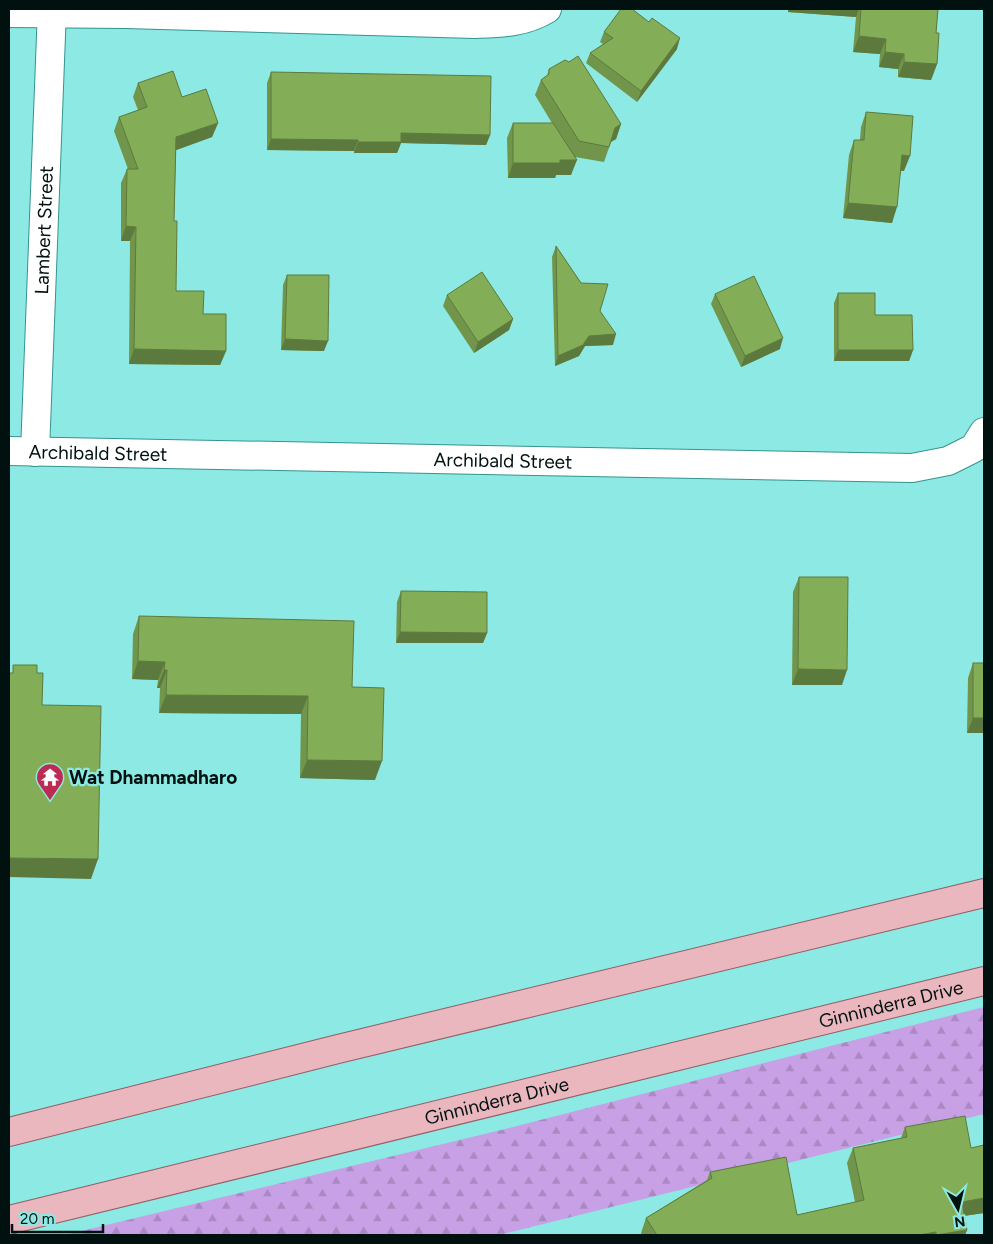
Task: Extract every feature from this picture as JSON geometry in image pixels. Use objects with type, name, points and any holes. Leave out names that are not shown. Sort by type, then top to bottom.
[{"type":"main road","points":[[9,1132],[338,1049],[984,893]]},
{"type":"main road","name":"Ginninderra Drive","points":[[9,1220],[984,981]]},
{"type":"street","points":[[9,13],[133,11],[475,24],[506,23],[534,16],[547,9]]},
{"type":"street","name":"Lambert Street","points":[[35,452],[52,11]]},
{"type":"street","name":"Archibald Street","points":[[9,451],[912,468],[948,461],[974,448],[984,432]]},
{"type":"green space","points":[[984,1007],[984,1114],[499,1235],[65,1235],[501,1130]]},
{"type":"building","points":[[621,9],[632,9],[649,22],[652,18],[680,38],[641,91],[590,53],[613,38],[604,32]]},
{"type":"building","points":[[861,9],[938,9],[936,33],[939,33],[937,64],[904,62],[904,54],[885,52],[886,39],[859,36]]},
{"type":"building","points":[[578,56],[621,124],[615,128],[609,147],[579,141],[541,80],[549,74],[549,69],[565,60],[569,62]]},
{"type":"building","points":[[173,71],[182,97],[206,89],[218,123],[176,137],[174,221],[177,221],[176,291],[204,291],[203,314],[226,314],[226,351],[134,349],[136,227],[126,226],[127,169],[138,169],[119,117],[147,107],[138,83]]},
{"type":"building","points":[[271,72],[491,76],[490,135],[401,133],[401,142],[271,139]]},
{"type":"building","points":[[866,112],[913,116],[910,156],[902,155],[897,207],[848,203],[854,140],[864,140]]},
{"type":"building","points":[[513,123],[553,123],[577,160],[560,160],[560,163],[513,163]]},
{"type":"building","points":[[556,246],[581,283],[608,284],[600,311],[616,334],[589,336],[583,345],[558,356]]},
{"type":"building","points":[[482,272],[513,319],[478,342],[447,295]]},
{"type":"building","points":[[287,275],[329,275],[328,341],[285,339]]},
{"type":"building","points":[[754,276],[783,338],[745,356],[715,294]]},
{"type":"building","points":[[838,293],[875,293],[875,315],[912,315],[913,350],[838,350]]},
{"type":"building","points":[[799,577],[848,577],[847,670],[798,669]]},
{"type":"building","points":[[401,591],[487,592],[487,633],[400,632]]},
{"type":"building","points":[[139,616],[354,621],[352,687],[384,688],[382,761],[307,760],[308,696],[166,695],[167,670],[164,670],[165,662],[138,661]]},
{"type":"building","points":[[973,663],[984,663],[984,718],[973,718]]},
{"type":"building","name":"Wat Dhammadharo","points":[[13,665],[37,665],[37,673],[43,673],[42,705],[101,706],[98,859],[9,858],[9,673],[13,673]]},
{"type":"building","points":[[965,1116],[971,1148],[984,1145],[984,1198],[962,1202],[967,1230],[936,1235],[936,1232],[919,1235],[657,1235],[646,1218],[712,1178],[710,1172],[786,1157],[797,1215],[864,1200],[853,1148],[907,1137],[905,1127]]},
{"type":"place","name":"Wat Dhammadharo","points":[[50,801]]}]
